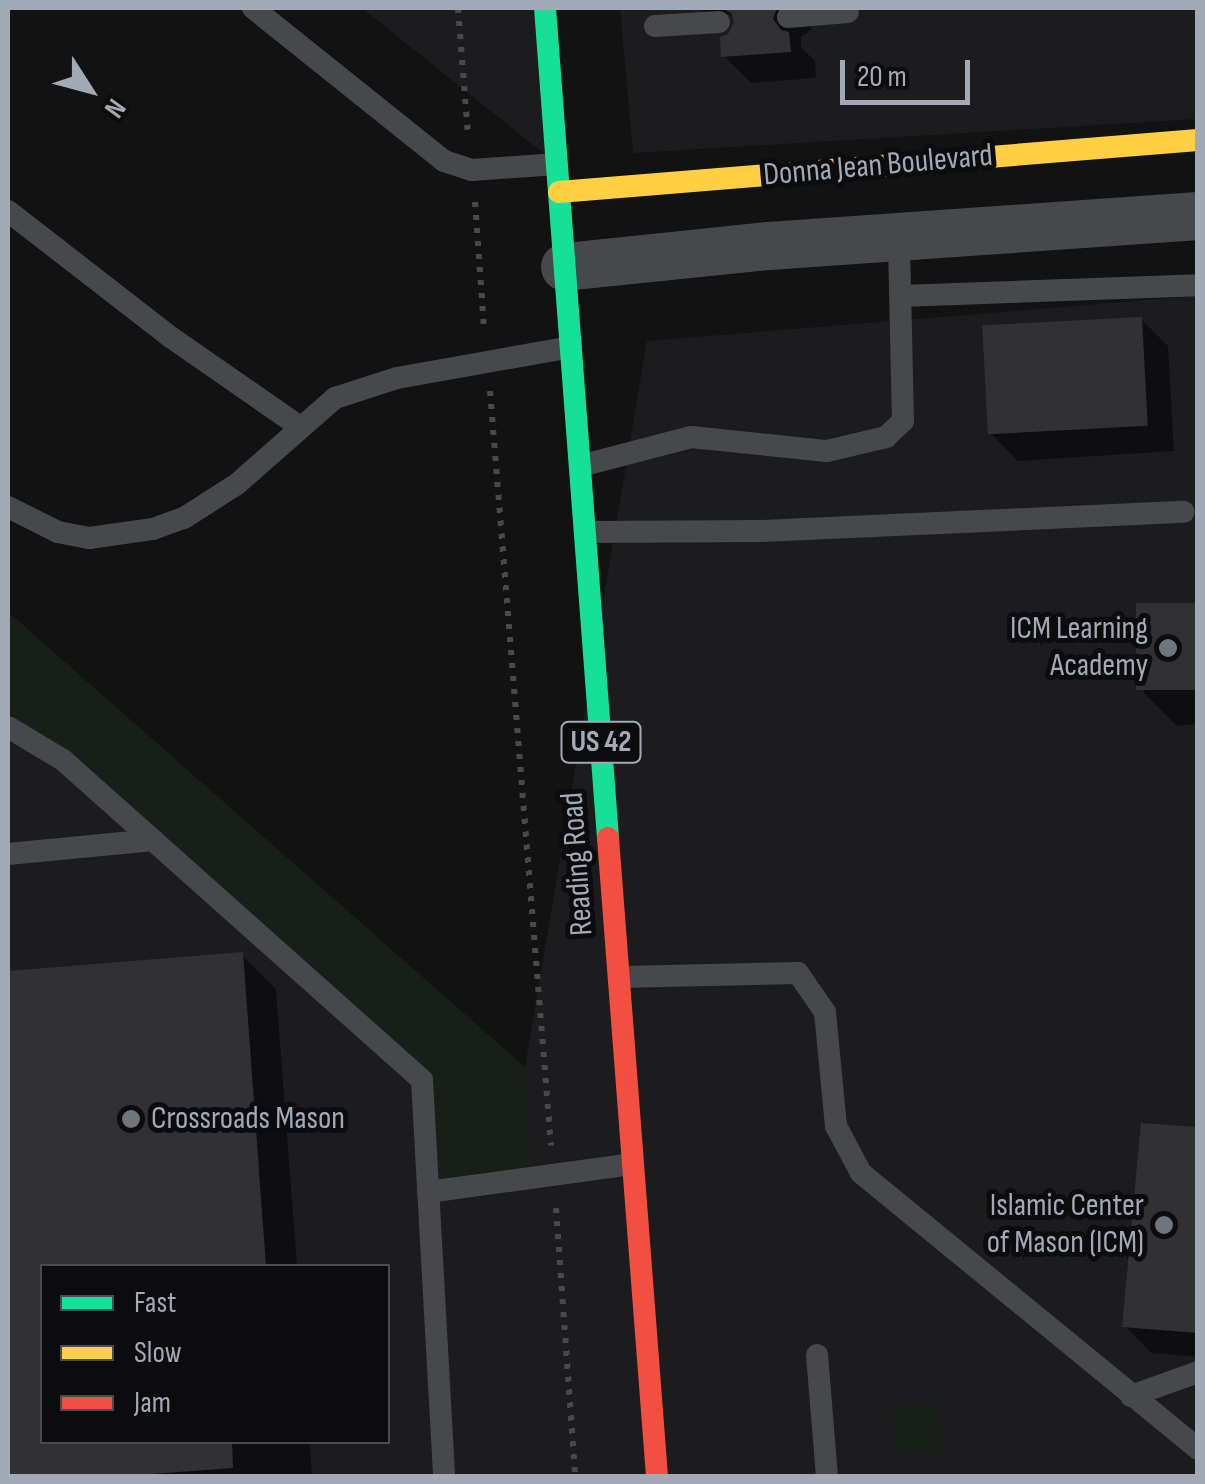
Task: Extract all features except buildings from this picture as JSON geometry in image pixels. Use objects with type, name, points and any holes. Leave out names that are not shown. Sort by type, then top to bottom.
[{"type":"main road","name":"Reading Road","points":[[544,8],[657,1476]]},
{"type":"main road","name":"Donna Jean Boulevard","points":[[559,192],[1198,140]]},
{"type":"street","points":[[564,267],[769,246],[899,240],[1198,216]]},
{"type":"lane","points":[[252,8],[421,146],[444,160],[472,170],[556,164]]},
{"type":"lane","points":[[788,17],[848,12]]},
{"type":"lane","points":[[655,26],[720,22]]},
{"type":"lane","points":[[8,211],[172,338],[300,427]]},
{"type":"lane","points":[[580,466],[691,436],[826,450],[886,436],[903,421],[899,240]]},
{"type":"lane","points":[[902,296],[1198,285]]},
{"type":"lane","points":[[8,506],[58,532],[90,538],[154,529],[184,518],[237,484],[335,398],[365,386],[571,346]]},
{"type":"lane","points":[[585,532],[762,531],[1184,512]]},
{"type":"lane","points":[[8,727],[63,760],[422,1080],[444,1476]]},
{"type":"lane","points":[[8,854],[153,840]]},
{"type":"lane","points":[[620,977],[798,973],[825,1012],[836,1126],[861,1173],[1198,1449]]},
{"type":"lane","points":[[428,1192],[634,1164]]},
{"type":"lane","points":[[817,1355],[826,1476]]},
{"type":"lane","points":[[1131,1396],[1198,1372]]},
{"type":"path","points":[[458,8],[576,1476]]},
{"type":"shaded area","points":[[362,8],[545,8],[557,164],[463,89]]},
{"type":"shaded area","points":[[620,8],[1197,8],[1197,119],[633,153]]},
{"type":"shaded area","points":[[1197,296],[1197,1476],[8,1476],[8,612],[525,1067],[647,341]]},
{"type":"shaded area","points":[[8,612],[525,1068],[531,1178],[428,1192],[422,1079],[8,727]]},
{"type":"shaded area","points":[[938,1403],[940,1451],[896,1453],[894,1405]]},
{"type":"traffic: fast","points":[[545,8],[608,838]]},
{"type":"traffic: slow","points":[[559,192],[1198,140]]},
{"type":"traffic: jam","points":[[608,838],[657,1476]]},
{"type":"place","name":"ICM Learning Academy","points":[[1168,648]]},
{"type":"place","name":"Crossroads Mason","points":[[131,1119]]},
{"type":"place","name":"Islamic Center of Mason (ICM)","points":[[1164,1225]]}]
